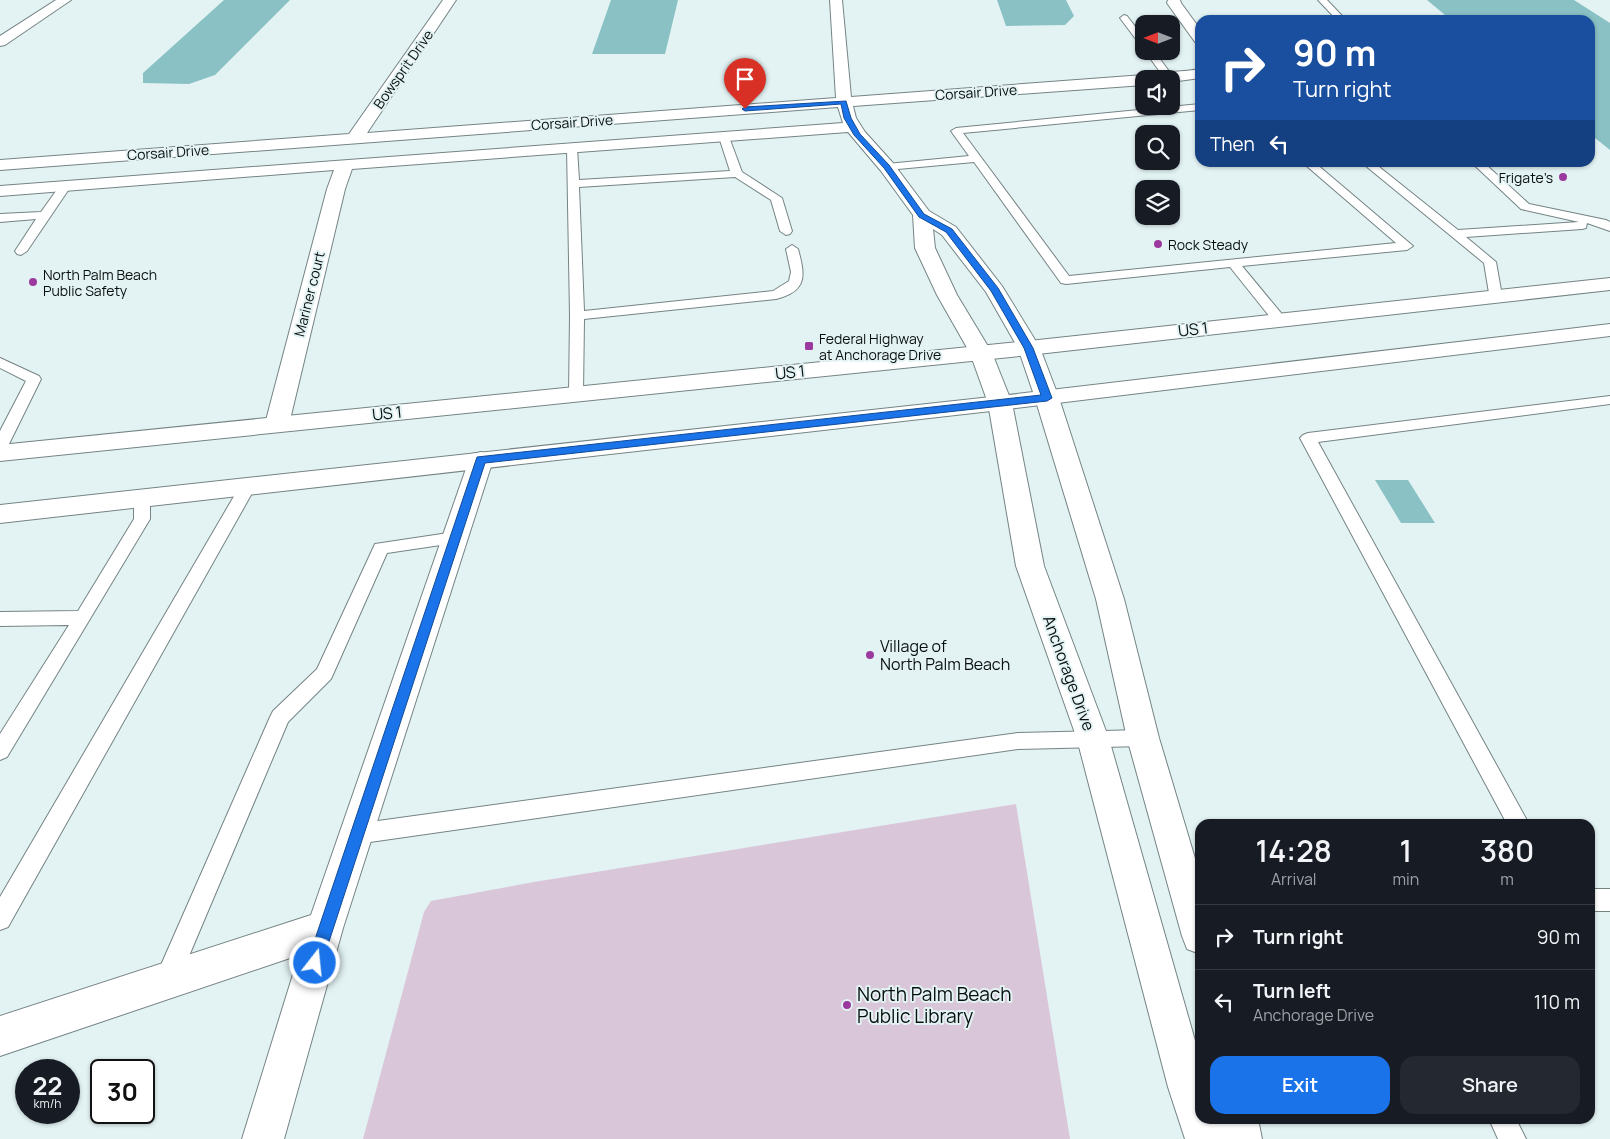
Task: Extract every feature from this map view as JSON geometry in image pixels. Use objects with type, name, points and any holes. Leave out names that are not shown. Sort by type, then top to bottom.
[{"type":"street","points":[[0,42],[65,0]]},
{"type":"street","name":"Bowsprit Drive","points":[[355,138],[450,0]]},
{"type":"street","points":[[836,0],[844,102],[848,118],[922,215],[949,230],[995,290],[1029,348],[1047,398],[1110,599],[1142,738],[1195,919]]},
{"type":"street","points":[[1174,0],[1174,3],[1195,32]]},
{"type":"street","points":[[1180,77],[1195,74]]},
{"type":"street","name":"Corsair Drive","points":[[0,165],[1135,81]]},
{"type":"street","points":[[0,191],[853,127]]},
{"type":"street","name":"Mariner court","points":[[277,424],[333,198],[345,164]]},
{"type":"street","name":"Anchorage Drive","points":[[922,215],[925,248],[947,295],[981,353],[1000,403],[1030,566],[1093,739],[1185,1078],[1195,1107]]},
{"type":"street","name":"US 1","points":[[0,453],[1029,348],[1610,284]]},
{"type":"street","points":[[0,514],[1047,398],[1610,330]]},
{"type":"street","points":[[263,1139],[325,928],[481,460]]},
{"type":"street","points":[[0,1036],[325,928]]},
{"type":"street","name":"Anchorage Drive","points":[[1201,1124],[1206,1139]]},
{"type":"street","points":[[1238,1124],[1240,1139]]},
{"type":"lane","points":[[1322,0],[1337,15]]},
{"type":"lane","points":[[1124,18],[1135,32]]},
{"type":"lane","points":[[1195,107],[956,131],[1066,280],[1407,246],[1313,167]]},
{"type":"lane","points":[[724,137],[736,174]]},
{"type":"lane","points":[[572,148],[577,316],[576,393]]},
{"type":"lane","points":[[887,167],[975,158]]},
{"type":"lane","points":[[1372,167],[1490,262],[1495,296]]},
{"type":"lane","points":[[1481,167],[1525,207],[1606,225]]},
{"type":"lane","points":[[574,184],[736,174],[776,198],[786,231]]},
{"type":"lane","points":[[21,251],[65,186]]},
{"type":"lane","points":[[0,218],[45,215]]},
{"type":"lane","points":[[1456,234],[1606,225]]},
{"type":"lane","points":[[577,316],[776,295],[796,284],[799,277],[792,249]]},
{"type":"lane","points":[[1233,262],[1279,319]]},
{"type":"lane","points":[[0,362],[34,379],[0,446]]},
{"type":"lane","points":[[1515,819],[1308,438],[1610,400]]},
{"type":"lane","points":[[0,918],[248,486]]},
{"type":"lane","points":[[0,751],[142,519],[142,498]]},
{"type":"lane","points":[[166,981],[280,717],[324,674],[381,548],[455,538]]},
{"type":"lane","points":[[0,619],[83,618]]},
{"type":"lane","points":[[356,834],[1018,741],[1142,738]]},
{"type":"lane","points":[[1595,900],[1610,900]]},
{"type":"lane","points":[[1505,1124],[1513,1139]]},
{"type":"shaded area","points":[[1016,804],[1070,1139],[363,1139],[424,912],[431,901],[534,882]]},
{"type":"water","points":[[224,0],[290,0],[215,75],[189,84],[143,83],[143,73]]},
{"type":"water","points":[[611,0],[678,0],[665,54],[592,54]]},
{"type":"water","points":[[997,0],[1066,0],[1074,16],[1065,25],[1006,26]]},
{"type":"water","points":[[1427,0],[1574,0],[1610,23],[1610,150],[1595,138],[1595,15],[1445,15]]},
{"type":"water","points":[[1375,480],[1408,480],[1435,523],[1401,523]]},
{"type":"place","name":"Frigate’s","points":[[1563,177]]},
{"type":"place","name":"Rock Steady","points":[[1158,244]]},
{"type":"place","name":"North Palm Beach Public Safety","points":[[33,282]]},
{"type":"place","name":"Federal Highway at Anchorage Drive","points":[[809,346]]},
{"type":"place","name":"Village of North Palm Beach","points":[[870,655]]},
{"type":"place","name":"North Palm Beach Public Library","points":[[847,1005]]},
{"type":"route","points":[[315,963],[481,460],[1047,398],[1029,348],[995,290],[949,230],[922,215],[887,167],[858,135],[848,118],[844,102],[745,109]]}]
